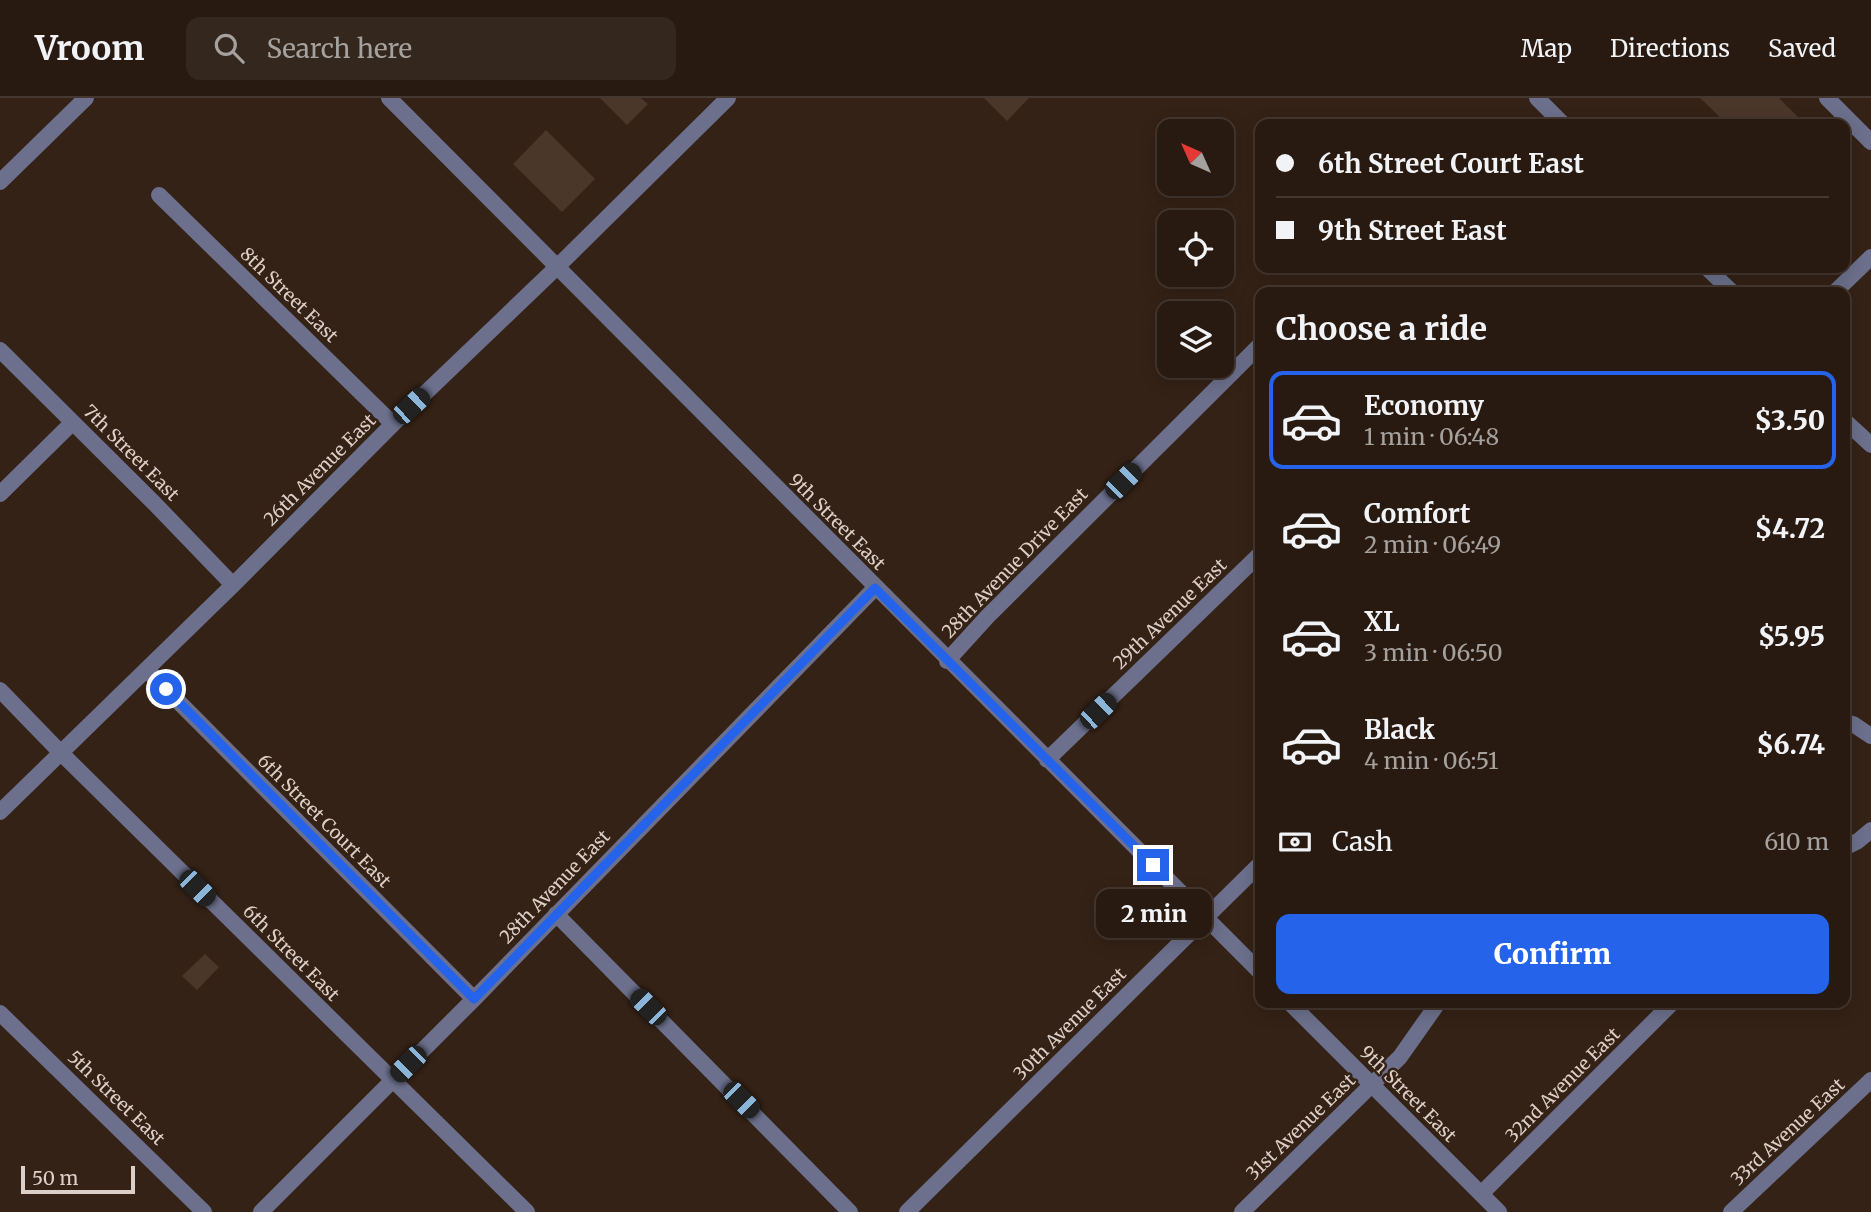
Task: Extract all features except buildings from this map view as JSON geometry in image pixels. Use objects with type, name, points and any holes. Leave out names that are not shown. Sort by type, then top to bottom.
[{"type":"street","points":[[0,182],[86,98]]},
{"type":"street","name":"9th Street East","points":[[389,98],[947,661],[1255,967]]},
{"type":"street","name":"26th Avenue East","points":[[0,812],[728,98]]},
{"type":"street","points":[[1537,98],[1558,119]]},
{"type":"street","points":[[1827,98],[1848,119]]},
{"type":"street","points":[[1850,121],[1871,142]]},
{"type":"street","name":"8th Street East","points":[[159,195],[393,424]]},
{"type":"street","points":[[1840,287],[1871,257]]},
{"type":"street","points":[[1712,273],[1726,287]]},
{"type":"street","name":"28th Avenue Drive East","points":[[947,661],[987,617],[1255,350]]},
{"type":"street","name":"7th Street East","points":[[0,351],[233,585]]},
{"type":"street","points":[[0,494],[72,423]]},
{"type":"street","points":[[1850,425],[1871,445]]},
{"type":"street","name":"29th Avenue East","points":[[1047,760],[1255,559]]},
{"type":"street","name":"28th Avenue East","points":[[261,1212],[474,999],[875,588]]},
{"type":"street","name":"6th Street Court East","points":[[147,670],[474,999]]},
{"type":"street","name":"6th Street East","points":[[0,690],[527,1212]]},
{"type":"street","points":[[1850,723],[1871,736]]},
{"type":"street","points":[[1850,845],[1871,830]]},
{"type":"street","name":"30th Avenue East","points":[[907,1212],[1255,869]]},
{"type":"street","points":[[556,914],[850,1212]]},
{"type":"street","name":"9th Street East","points":[[1295,1008],[1499,1212]]},
{"type":"street","name":"31st Avenue East","points":[[1242,1212],[1400,1057],[1434,1008]]},
{"type":"street","name":"32nd Avenue East","points":[[1481,1194],[1667,1008]]},
{"type":"street","name":"5th Street East","points":[[0,1013],[204,1212]]},
{"type":"street","name":"33rd Avenue East","points":[[1731,1212],[1871,1080]]},
{"type":"route","points":[[166,689],[474,999],[875,588],[1153,865]]}]
